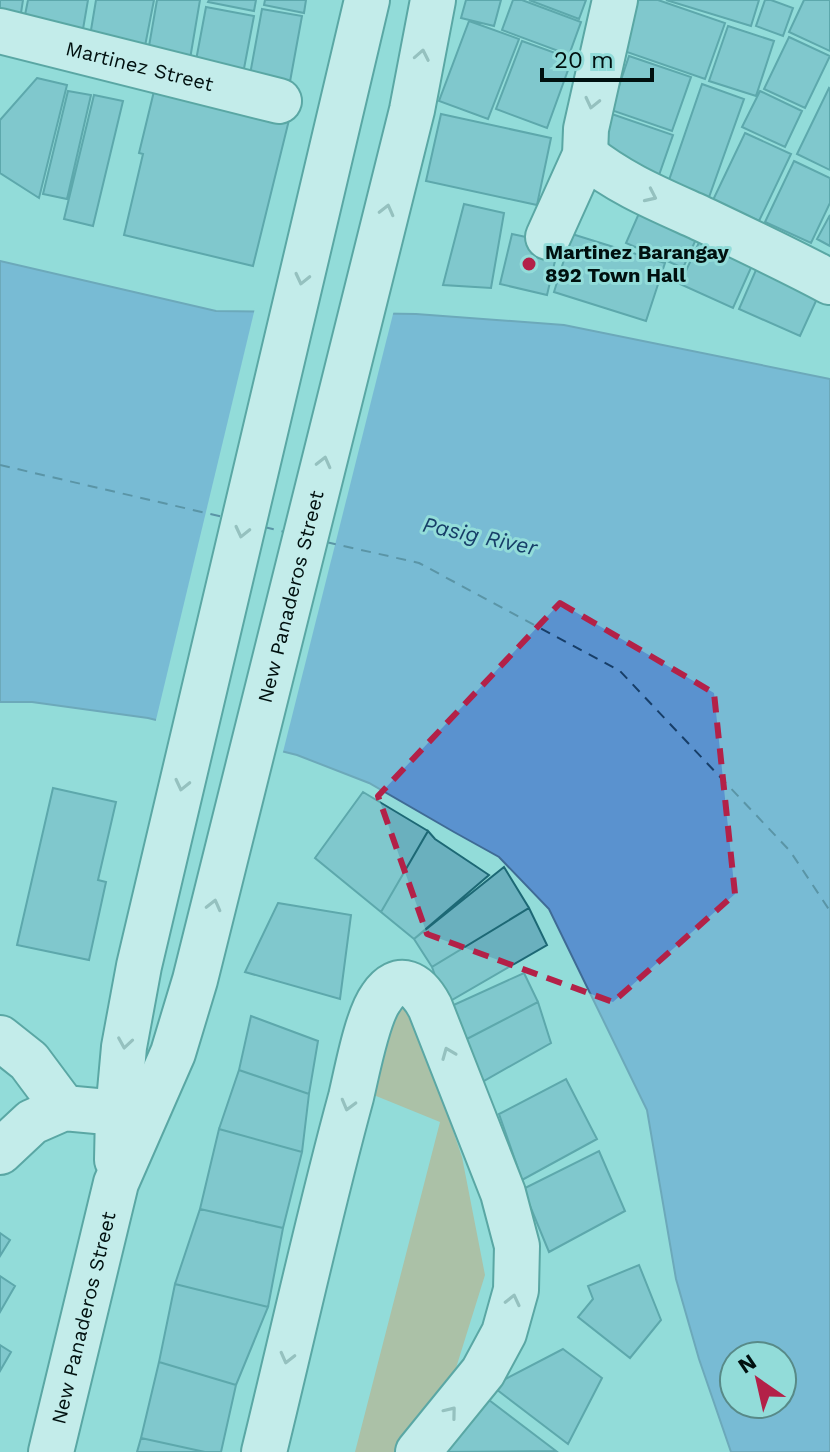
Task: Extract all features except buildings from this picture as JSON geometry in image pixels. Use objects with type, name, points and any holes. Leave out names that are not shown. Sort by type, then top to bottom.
[{"type":"main road","name":"New Panaderos Street","points":[[116,1183],[124,1047],[139,966],[367,0]]},
{"type":"main road","name":"New Panaderos Street","points":[[51,1452],[116,1183],[173,1053],[195,980],[412,110],[433,0]]},
{"type":"main road","points":[[548,237],[585,155],[586,129],[615,0]]},
{"type":"main road","name":"Martinez Street","points":[[0,31],[279,101]]},
{"type":"main road","points":[[585,155],[605,172],[634,188],[830,282]]},
{"type":"main road","points":[[264,1452],[369,1029],[380,999],[388,989],[405,983],[424,994],[430,1007],[503,1193],[517,1246],[516,1290],[504,1333],[483,1372],[418,1452]]},
{"type":"main road","points":[[0,1038],[29,1061],[64,1108]]},
{"type":"main road","points":[[0,1152],[32,1122],[64,1108],[118,1113]]},
{"type":"highlighted area","points":[[560,603],[714,693],[735,894],[613,1002],[427,934],[378,796]]},
{"type":"shaded area","points":[[404,987],[462,1157],[485,1275],[456,1368],[402,1452],[355,1452],[440,1122],[354,1087]]},
{"type":"water","name":"Pasig River","points":[[0,261],[216,311],[416,314],[564,325],[830,379],[830,1452],[731,1452],[720,1420],[798,1420],[798,1340],[718,1340],[718,1414],[676,1279],[647,1110],[549,909],[499,857],[369,783],[297,755],[148,718],[32,702],[0,702]]},
{"type":"pier","points":[[255,308],[394,310],[282,756],[155,724]]},
{"type":"ferry route","points":[[0,465],[223,517]]},
{"type":"ferry route","points":[[264,527],[285,532]]},
{"type":"ferry route","points":[[326,542],[419,563],[620,671],[790,851],[830,911]]},
{"type":"place","name":"Martinez Barangay 892 Town Hall","points":[[529,264]]}]
